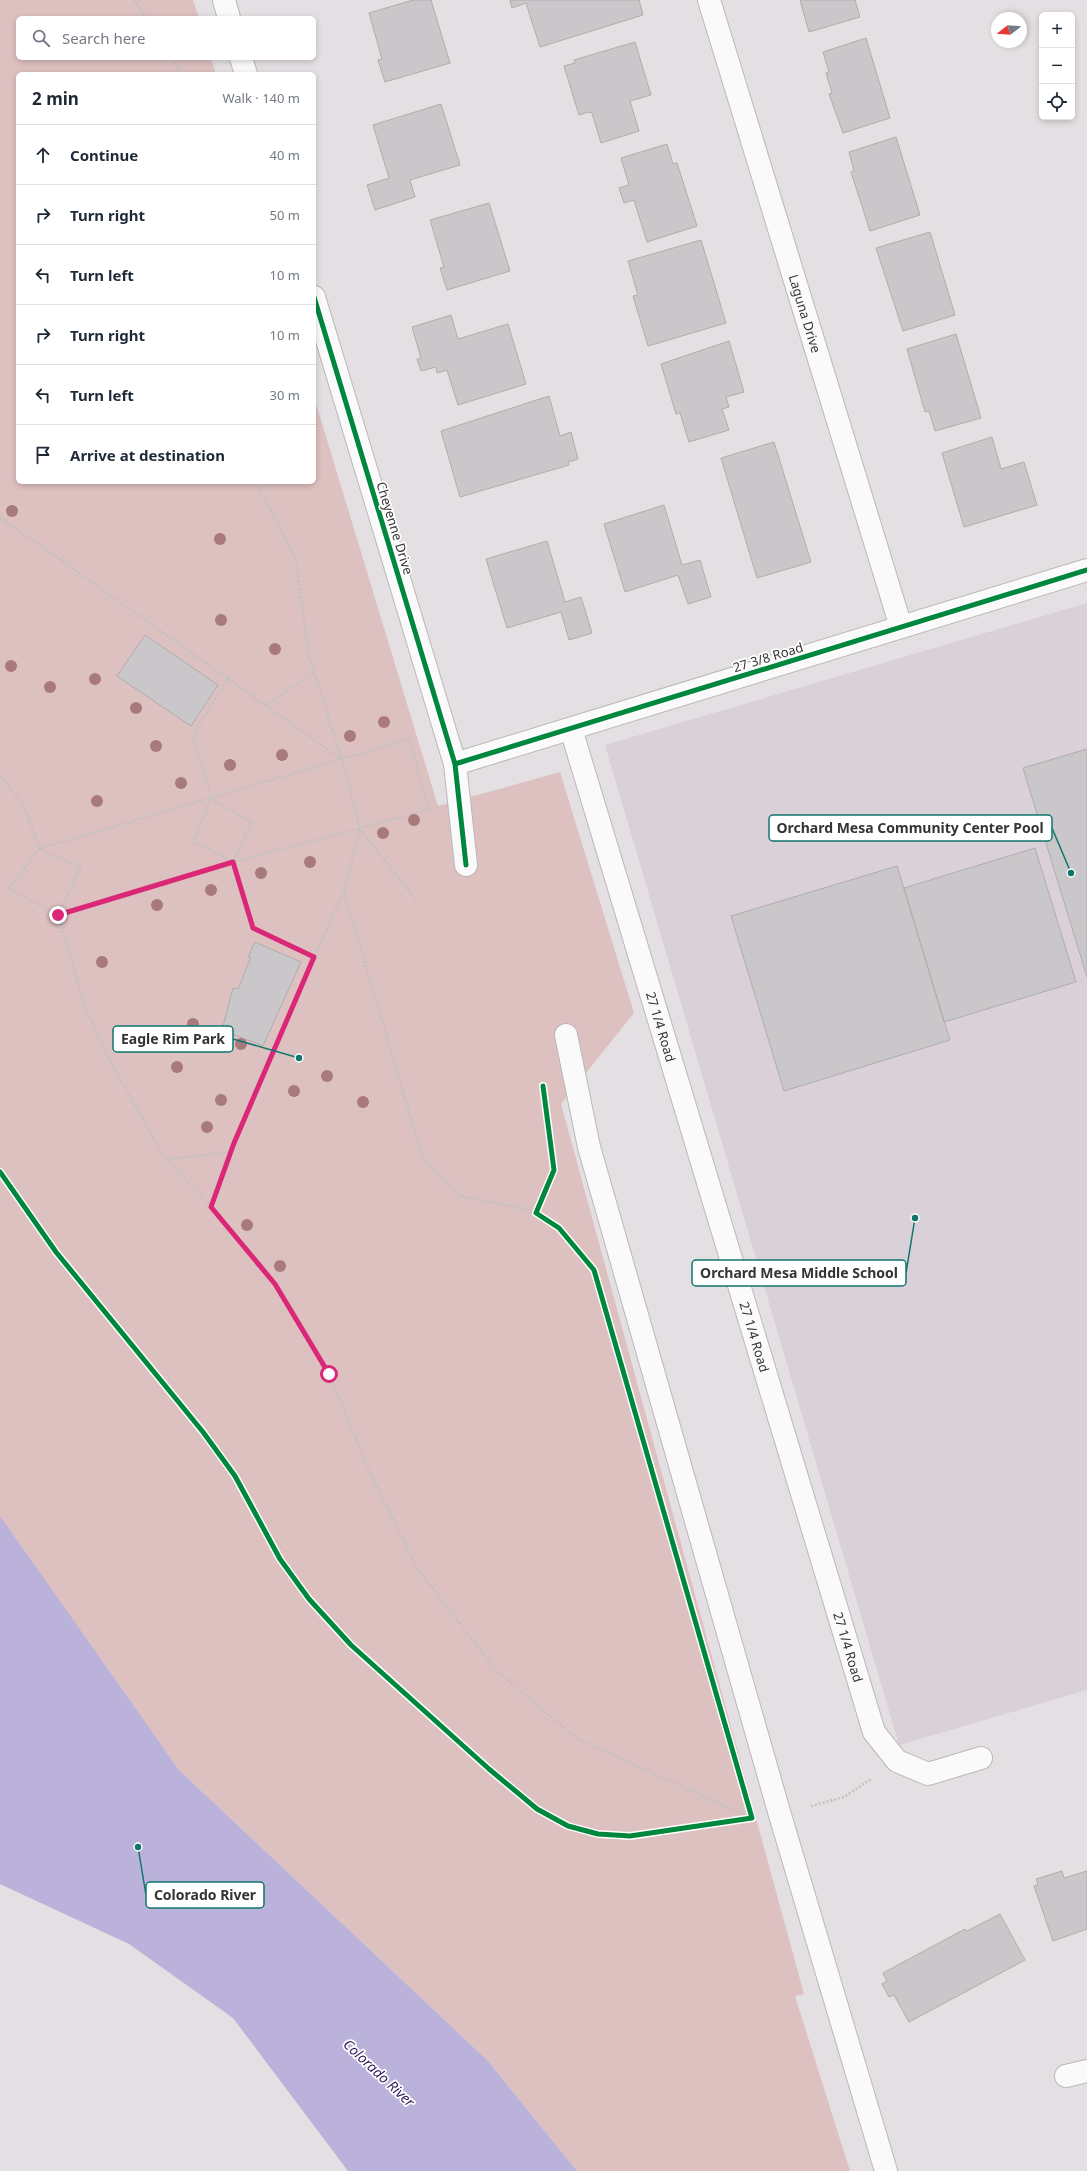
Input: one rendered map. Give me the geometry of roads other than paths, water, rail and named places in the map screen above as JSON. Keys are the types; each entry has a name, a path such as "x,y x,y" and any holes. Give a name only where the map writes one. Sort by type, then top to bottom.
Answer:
{"street":[{"path":"224,0 228,16"},
{"name":"Laguna Drive","path":"709,0 901,627"},
{"path":"242,60 245,72"},
{"name":"Cheyenne Drive","path":"316,304 456,764 466,865"},
{"name":"27 3/8 Road","path":"456,764 1087,570"},
{"name":"27 1/4 Road","path":"571,729 874,1732 897,1761 928,1774 981,1758"},
{"path":"566,1034 589,1147 780,1815 886,2171"},
{"path":"1066,2076 1087,2071"}],"water":[{"path":"0,1516 179,1770 487,2060 577,2171 348,2171 233,2018 129,1944 0,1884"}],"place":[{"name":"Orchard Mesa Community Center Pool","path":"1071,873"},
{"name":"Eagle Rim Park","path":"299,1058"},
{"name":"Orchard Mesa Middle School","path":"915,1218"},
{"name":"Colorado River","path":"138,1847"}]}
